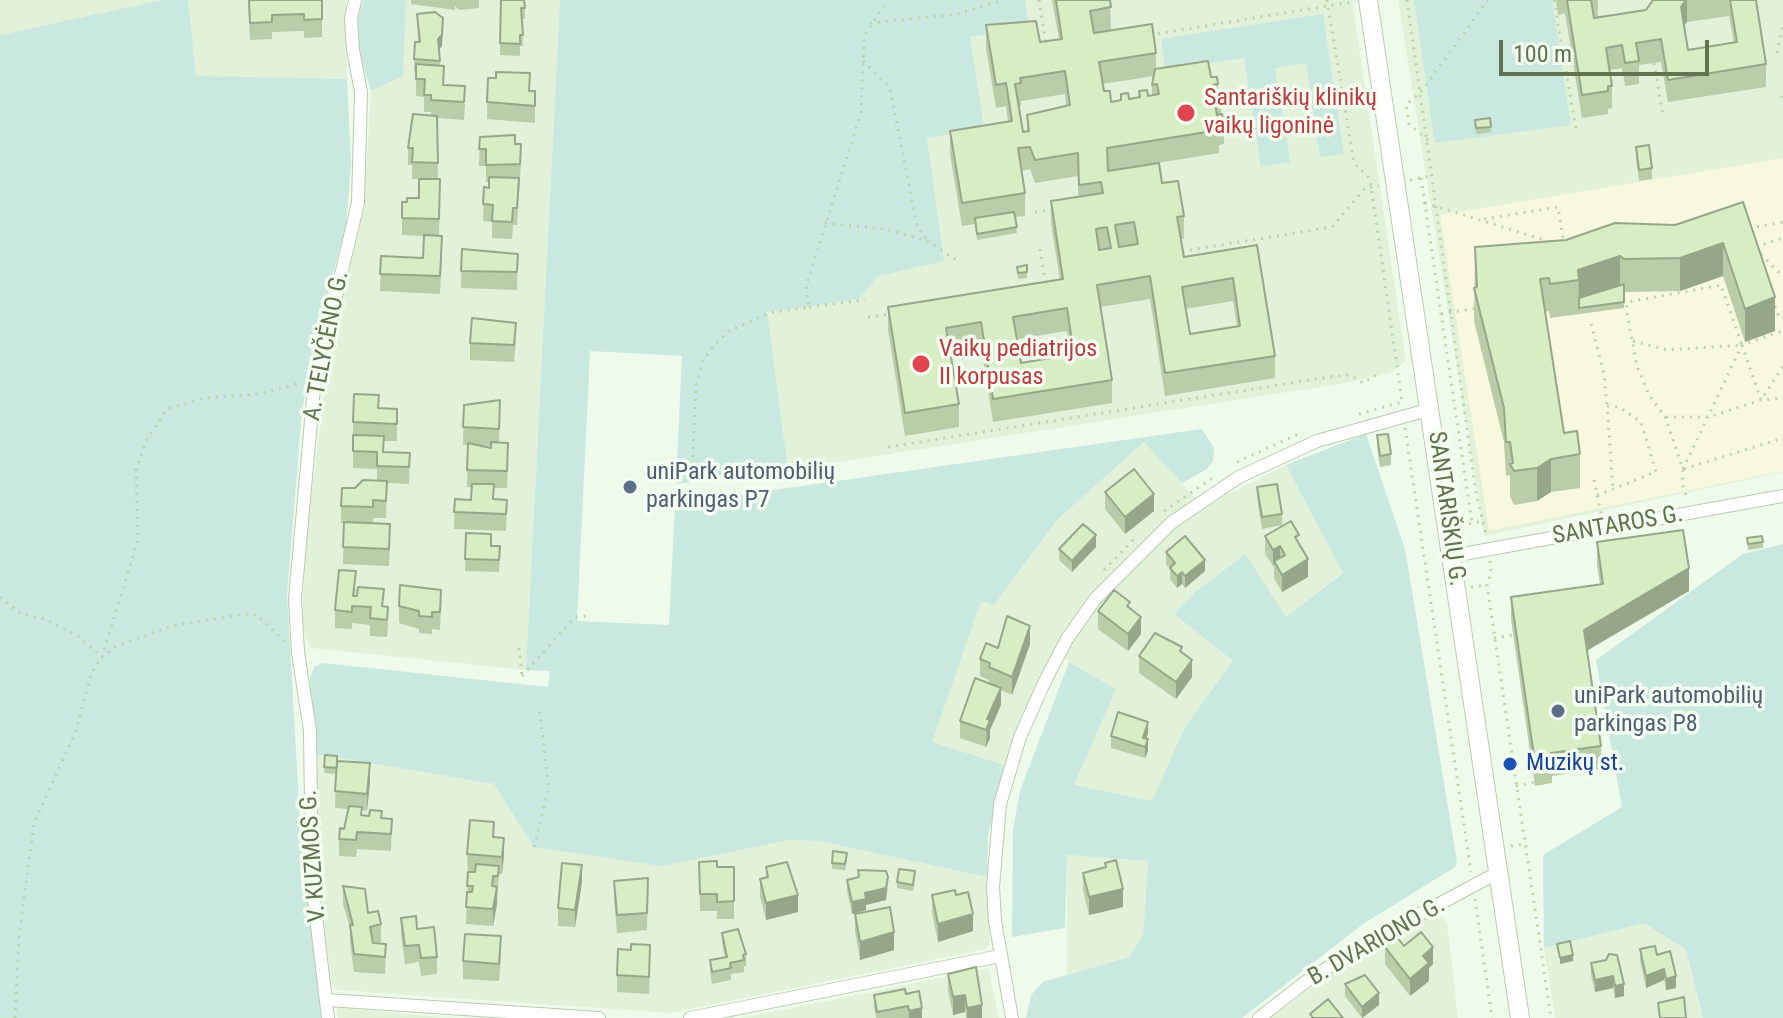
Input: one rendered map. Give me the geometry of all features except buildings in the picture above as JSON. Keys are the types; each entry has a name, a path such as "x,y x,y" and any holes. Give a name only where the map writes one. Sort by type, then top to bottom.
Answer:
{"main road":[{"name":"SANTARIŠKIŲ G.","path":"1360,1 1431,409 1520,1018"}],"street":[{"name":"A. TELYČĖNO G.","path":"304,693 298,652 297,566 315,379 358,203 361,92 353,50 351,19 355,0"},
{"path":"1012,1018 1000,956 994,873 1000,804 1008,771 1045,681 1067,639 1095,599 1171,523 1239,477 1317,441 1431,409"},
{"name":"SANTAROS G.","path":"1452,556 1783,496"},
{"name":"V. KUZMOS G.","path":"304,693 310,731 312,883 328,1018"},
{"name":"B. DVARIONO G.","path":"1259,1018 1308,980 1372,940 1499,872"},
{"path":"690,1018 1000,956"},
{"path":"328,1000 599,1018"}],"path":[{"path":"809,307 806,286 861,113 864,36 869,23 888,0"},
{"path":"869,23 912,22 957,14 1004,0"},
{"path":"1039,0 1048,52"},
{"path":"1327,0 1354,163 1370,179 1403,412"},
{"path":"1407,0 1476,494 1485,521"},
{"path":"1428,140 1409,124 1406,105 1421,92 1488,0"},
{"path":"1554,0 1576,130"},
{"path":"1142,37 1360,1"},
{"path":"1777,53 1783,25"},
{"path":"863,61 890,88 917,226 928,241"},
{"path":"1654,63 1663,116"},
{"path":"1781,96 1783,103"},
{"path":"1421,178 1472,523"},
{"path":"1190,250 1332,227 1365,188 1371,187"},
{"path":"1425,203 1480,220 1494,224 1565,246 1558,207 1480,220"},
{"path":"1035,212 1061,208"},
{"path":"1739,228 1783,222"},
{"path":"825,223 885,229 928,241 959,262"},
{"path":"1748,250 1783,238"},
{"path":"1755,248 1759,262"},
{"path":"1755,248 1783,277"},
{"path":"1040,249 1047,289"},
{"path":"1683,469 1665,417 1642,380 1628,302 1721,285 1761,400"},
{"path":"691,489 696,386 702,362 711,349 727,332 769,313 865,300"},
{"path":"1774,304 1779,317 1783,316"},
{"path":"1441,314 1476,308"},
{"path":"868,317 898,312"},
{"path":"1591,324 1607,406 1613,489"},
{"path":"1633,341 1667,350 1742,345 1783,331"},
{"path":"1692,512 1682,483 1683,469 1742,345"},
{"path":"1761,400 1783,366"},
{"path":"888,447 1335,376 1350,375 1363,383 1376,375"},
{"path":"15,1018 19,938 34,823 75,733 92,672 102,657 138,540 136,470 147,439 167,409 205,398 258,394 315,379"},
{"path":"1665,417 1709,417 1761,400 1783,398"},
{"path":"1352,416 1402,402"},
{"path":"1597,495 1656,472 1641,422 1619,407 1607,406"},
{"path":"1405,426 1471,876"},
{"path":"1157,518 1173,502 1239,461 1307,430"},
{"path":"1683,469 1783,438"},
{"path":"1594,480 1604,528"},
{"path":"1096,579 1146,528"},
{"path":"1489,550 1491,573 1487,585 1494,638 1551,1018"},
{"path":"0,597 20,613 45,619 78,636 102,657"},
{"path":"102,657 115,647 172,626 245,614 257,615 298,652"},
{"path":"519,648 522,676 575,617 586,616"},
{"path":"1494,638 1513,635"},
{"path":"534,847 549,787 539,708"},
{"path":"1516,786 1535,782"},
{"path":"1511,846 1524,844"},
{"path":"1468,853 1478,851"},
{"path":"1474,896 1492,1018"}],"shaded area":[{"path":"0,0 162,0 0,35"},
{"path":"162,0 188,0 196,76 347,79 351,165 346,225 317,334 302,411 287,594 301,839 321,1018 0,1018 0,35"},
{"path":"188,0 346,0 347,79 196,77"},
{"path":"363,0 406,0 403,76 371,91 357,45 357,25"},
{"path":"406,0 560,0 526,670 311,648 302,629 306,536 333,326 364,204 371,91 403,76"},
{"path":"560,0 1025,0 1029,28 970,37 984,128 927,138 944,261 878,276 859,299 767,312 788,470 676,484 682,356 590,351 577,621 669,625 675,504 1202,429 1214,448 1213,461 1207,469 1182,483 1144,442 1057,520 994,605 981,601 932,742 1004,765 988,836 987,877 819,841 789,840 662,866 534,847 494,784 316,754 310,677 315,666 323,663 548,687 550,671 526,670"},
{"path":"1025,0 1352,0 1406,361 1390,373 1345,383 788,470 766,311 859,299 878,276 943,261 927,138 970,37 1029,28"},
{"path":"1398,0 1783,0 1783,472 1484,536"},
{"path":"1414,0 1552,0 1571,125 1435,143"},
{"path":"1323,14 1344,154 1320,157 1306,63 1275,68 1290,162 1261,167 1244,58 1165,70 1161,39"},
{"path":"1783,158 1783,471 1489,531 1440,215"},
{"path":"1366,434 1405,549 1457,862 1455,867 1363,924 1242,1018 1026,1018 1031,995 1043,982 1129,957 1143,936 1148,861 1067,855 1065,928 1012,937 1013,830 1020,791 1069,662 1116,689 1074,785 1152,801 1185,727 1233,661 1174,614 1195,592 1245,554 1286,617 1343,573 1286,465"},
{"path":"1145,441 1203,507 1286,465 1343,572 1286,617 1244,554 1195,592 1174,614 1233,661 1185,727 1152,801 1074,785 1116,689 1054,653 1026,709 1004,765 931,742 981,600 994,605 1057,520"},
{"path":"1783,544 1783,1018 1703,1018 1686,950 1644,923 1544,948 1543,855 1622,807 1596,660 1743,554"},
{"path":"316,754 494,784 662,866 789,840 819,841 987,877 990,942 986,949 671,1013 336,990 332,983 320,896"},
{"path":"1067,855 1148,861 1143,936 1129,957 1067,975"},
{"path":"1435,915 1447,923 1458,1018 1271,1018 1352,957"},
{"path":"1644,923 1686,950 1703,1018 1555,1018 1544,948"},
{"path":"988,968 999,1018 741,1018 793,1008"},
{"path":"337,1008 453,1018 338,1018"}],"place":[{"name":"Santariškių klinikų vaikų ligoninė","path":"1186,113"},
{"name":"Vaikų pediatrijos II korpusas","path":"921,364"},
{"name":"uniPark automobilių parkingas P7","path":"630,487"},
{"name":"uniPark automobilių parkingas P8","path":"1558,711"},
{"name":"Muzikų st.","path":"1510,764"}]}
